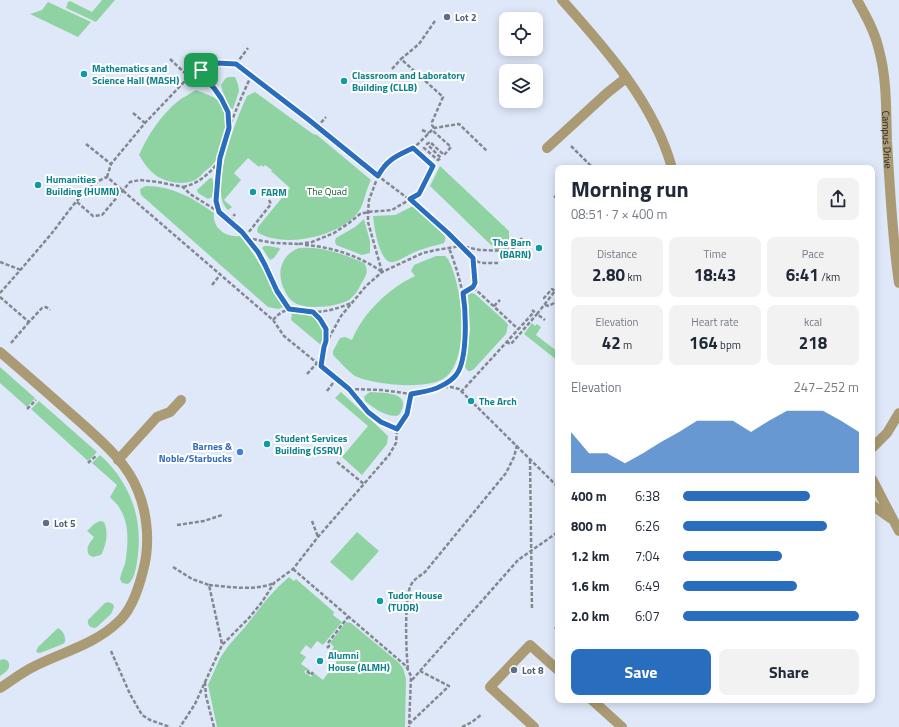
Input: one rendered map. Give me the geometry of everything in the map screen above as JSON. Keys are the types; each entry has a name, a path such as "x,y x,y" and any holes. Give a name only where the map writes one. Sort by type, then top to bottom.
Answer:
{"street":[{"path":"562,0 597,39 626,78 644,106 656,129 671,165"},
{"name":"Campus Drive","path":"857,0 870,23 879,49 884,82 890,203 894,252 899,283"},
{"path":"547,148 607,93 626,78"},
{"path":"0,352 45,390 102,443 125,468 138,491 146,526 147,549 146,560 138,590 120,621 106,633 86,644 34,667 0,688"},
{"path":"118,460 157,418 170,412 181,400"},
{"path":"875,445 887,433 899,413"},
{"path":"875,484 896,519 899,531"},
{"path":"875,507 896,519"},
{"path":"534,727 490,686 530,645 555,667"},
{"path":"595,703 622,727"}],"path":[{"path":"392,69 401,59 419,44 434,21"},
{"path":"236,64 248,48"},
{"path":"170,59 190,78"},
{"path":"401,59 443,97 432,125 433,129 451,147 444,155 430,142 427,144 441,158 438,160 424,148 419,153"},
{"path":"107,177 111,164 145,123 185,81 217,63 236,64 378,176 410,199 478,262 484,264 498,264"},
{"path":"197,73 214,88 221,98 228,112 229,128"},
{"path":"219,212 216,201 216,193 220,158 229,128 251,76"},
{"path":"133,113 145,123"},
{"path":"317,127 326,116"},
{"path":"382,272 368,222 368,212 369,200 384,165 413,148 433,129 459,124 488,151"},
{"path":"422,130 429,133"},
{"path":"561,135 590,165"},
{"path":"86,144 111,164"},
{"path":"299,244 312,242 334,233 360,214 392,210 419,194 433,166 413,148"},
{"path":"77,202 93,216 102,215 130,182 140,180 183,187 191,185 211,171 220,158"},
{"path":"107,177 124,190 149,214 273,320 284,336 349,389 368,412 381,422 397,429"},
{"path":"0,293 77,202 97,181 107,177"},
{"path":"183,187 190,194 219,212 247,238 261,259 277,291 289,309"},
{"path":"244,235 248,233 271,204 269,200"},
{"path":"230,221 235,214"},
{"path":"247,238 274,243 312,245 339,251 364,261 382,272"},
{"path":"321,366 326,341 341,316 366,286 382,272 423,253 461,246 480,250 511,252 522,238"},
{"path":"440,387 456,374 462,359 465,344 466,322 463,293 449,248"},
{"path":"463,293 473,287 475,283 473,258"},
{"path":"0,262 21,270"},
{"path":"212,285 220,275"},
{"path":"473,287 518,328"},
{"path":"543,298 552,289 555,290"},
{"path":"506,342 511,344 555,292"},
{"path":"0,297 29,322"},
{"path":"494,306 500,300"},
{"path":"544,305 549,306 555,302"},
{"path":"273,320 279,312 289,309 313,312 339,308 351,303"},
{"path":"11,343 42,308 46,307 50,310"},
{"path":"461,392 533,311 545,320"},
{"path":"313,312 320,319 326,329 326,341"},
{"path":"307,374 317,363"},
{"path":"327,391 336,379"},
{"path":"349,389 366,389 411,394 440,387 459,389 555,484"},
{"path":"173,567 192,580 209,585 258,587 274,583 283,577 293,569 318,537 390,455 396,443 397,429 407,414 411,394"},
{"path":"27,410 36,400"},
{"path":"409,726 411,676 408,669 406,642 408,599 411,585 425,572 506,473 514,457 517,445"},
{"path":"88,463 99,453"},
{"path":"530,460 532,610"},
{"path":"337,462 364,484"},
{"path":"177,524 204,521 222,515"},
{"path":"312,522 318,537"},
{"path":"411,681 518,560 555,534"},
{"path":"293,569 408,669"},
{"path":"180,727 188,716 222,644 262,602 274,583"},
{"path":"209,585 222,644"},
{"path":"327,648 329,646 328,643 348,617"},
{"path":"111,651 130,694 142,715 150,720 170,727"},
{"path":"307,671 312,675 313,672"},
{"path":"409,726 449,686 420,671"},
{"path":"205,681 206,696 214,727"},
{"path":"462,727 481,715"}],"shaded area":[{"path":"0,0 899,0 899,727 0,727"}],"green space":[{"path":"102,0 115,0 96,22 66,8 68,2 70,1 92,12"},
{"path":"48,2 91,22 78,37 30,14 42,10"},
{"path":"228,77 235,77 238,84 239,91 233,109 230,108 221,85"},
{"path":"196,90 209,95 221,104 226,120 223,145 214,163 195,180 185,183 168,181 154,174 139,155 146,140 160,119 179,100"},
{"name":"The Quad","path":"255,92 313,134 317,135 371,180 361,208 351,220 326,234 296,240 281,240 268,237 257,232 258,227 290,188 265,165 263,167 261,165 259,167 248,158 234,173 241,180 224,200 232,207 228,210 222,201 221,188 222,172 226,154 237,120 247,96"},
{"path":"440,166 509,231 509,249 495,249 430,186"},
{"path":"210,178 213,180 214,188 212,197 208,199 198,193 197,190"},
{"path":"146,186 165,188 182,194 198,202 214,213 215,223 221,231 225,234 240,236 246,244 264,270 284,307 278,309 268,307 141,195 140,189"},
{"path":"413,206 444,235 445,242 390,262 386,260 380,249 373,216 395,215"},
{"name":"The Quad","path":"364,219 370,241 370,253 362,255 336,245 336,238 355,227"},
{"path":"264,246 280,249 274,258 270,260 262,248"},
{"path":"299,248 324,249 364,263 367,272 356,293 349,300 322,307 300,305 292,301 282,285 280,272 284,260 293,251"},
{"path":"436,256 445,256 453,270 457,284 462,317 460,349 456,363 449,374 442,380 418,385 389,384 355,376 333,355 333,351 340,338 345,337 352,340 363,320 378,302 396,287 415,276 411,271 414,265"},
{"path":"471,293 475,294 508,325 506,334 474,369 468,371 465,367 470,330 468,295"},
{"path":"292,313 305,313 310,315 318,322 324,336 322,346 291,320"},
{"path":"532,323 535,326 537,324 541,327 536,335 555,350 555,359 524,334"},
{"path":"0,367 35,398 27,407 0,383"},
{"path":"341,392 388,436 387,444 362,475 342,457 368,426 335,398"},
{"path":"371,392 396,395 400,398 403,402 403,407 399,415 395,416 386,414 368,404 364,397"},
{"path":"39,401 97,452 88,461 31,409"},
{"path":"100,455 120,478 133,503 137,517 139,546 137,562 133,577 128,584 122,583 120,579 125,564 127,550 127,529 119,507 110,497 117,485 92,463"},
{"path":"100,521 104,522 106,526 107,535 101,555 93,557 89,555 88,545 94,537 87,531 94,524"},
{"path":"357,532 379,551 352,581 330,562"},
{"path":"289,577 294,581 296,579 334,612 333,615 342,622 323,645 317,641 311,649 306,645 300,653 306,657 301,664 310,670 309,672 306,670 304,672 311,677 314,673 323,680 339,658 331,651 334,647 330,643 346,622 351,623 398,662 403,668 406,679 405,727 217,727 208,685 220,658 267,599"},
{"path":"108,602 113,604 114,607 111,614 97,627 90,627 88,625 88,620 105,603"},
{"path":"58,628 64,634 65,642 40,653 36,652 38,647"},
{"path":"4,659 8,661 9,668 0,676 0,660"}],"place":[{"name":"Lot 2","path":"447,17"},
{"name":"Mathematics and Science Hall (MASH)","path":"84,74"},
{"name":"Classroom and Laboratory Building (CLLB)","path":"344,81"},
{"name":"Humanities Building (HUMN)","path":"38,185"},
{"name":"FARM","path":"253,192"},
{"name":"The Barn (BARN)","path":"539,248"},
{"name":"The Arch","path":"471,401"},
{"name":"Student Services Building (SSRV)","path":"267,444"},
{"name":"Barnes & Noble/Starbucks","path":"240,452"},
{"name":"Lot 5","path":"46,523"},
{"name":"Tudor House (TUDR)","path":"380,601"},
{"name":"Alumni House (ALMH)","path":"320,661"},
{"name":"Lot 8","path":"514,670"}],"route":[{"path":"217,63 236,64 309,120 378,176 384,165 413,148 433,166 419,194 410,199 473,258 475,283 473,287 463,293 466,322 465,344 462,359 456,374 440,387 411,394 407,414 397,429 381,422 368,412 349,389 321,366 326,341 326,329 320,319 313,312 289,309 277,291 258,252 242,232 219,212 216,201 218,176 220,158 229,128 228,112 214,88 197,73 201,70 217,63"}]}
